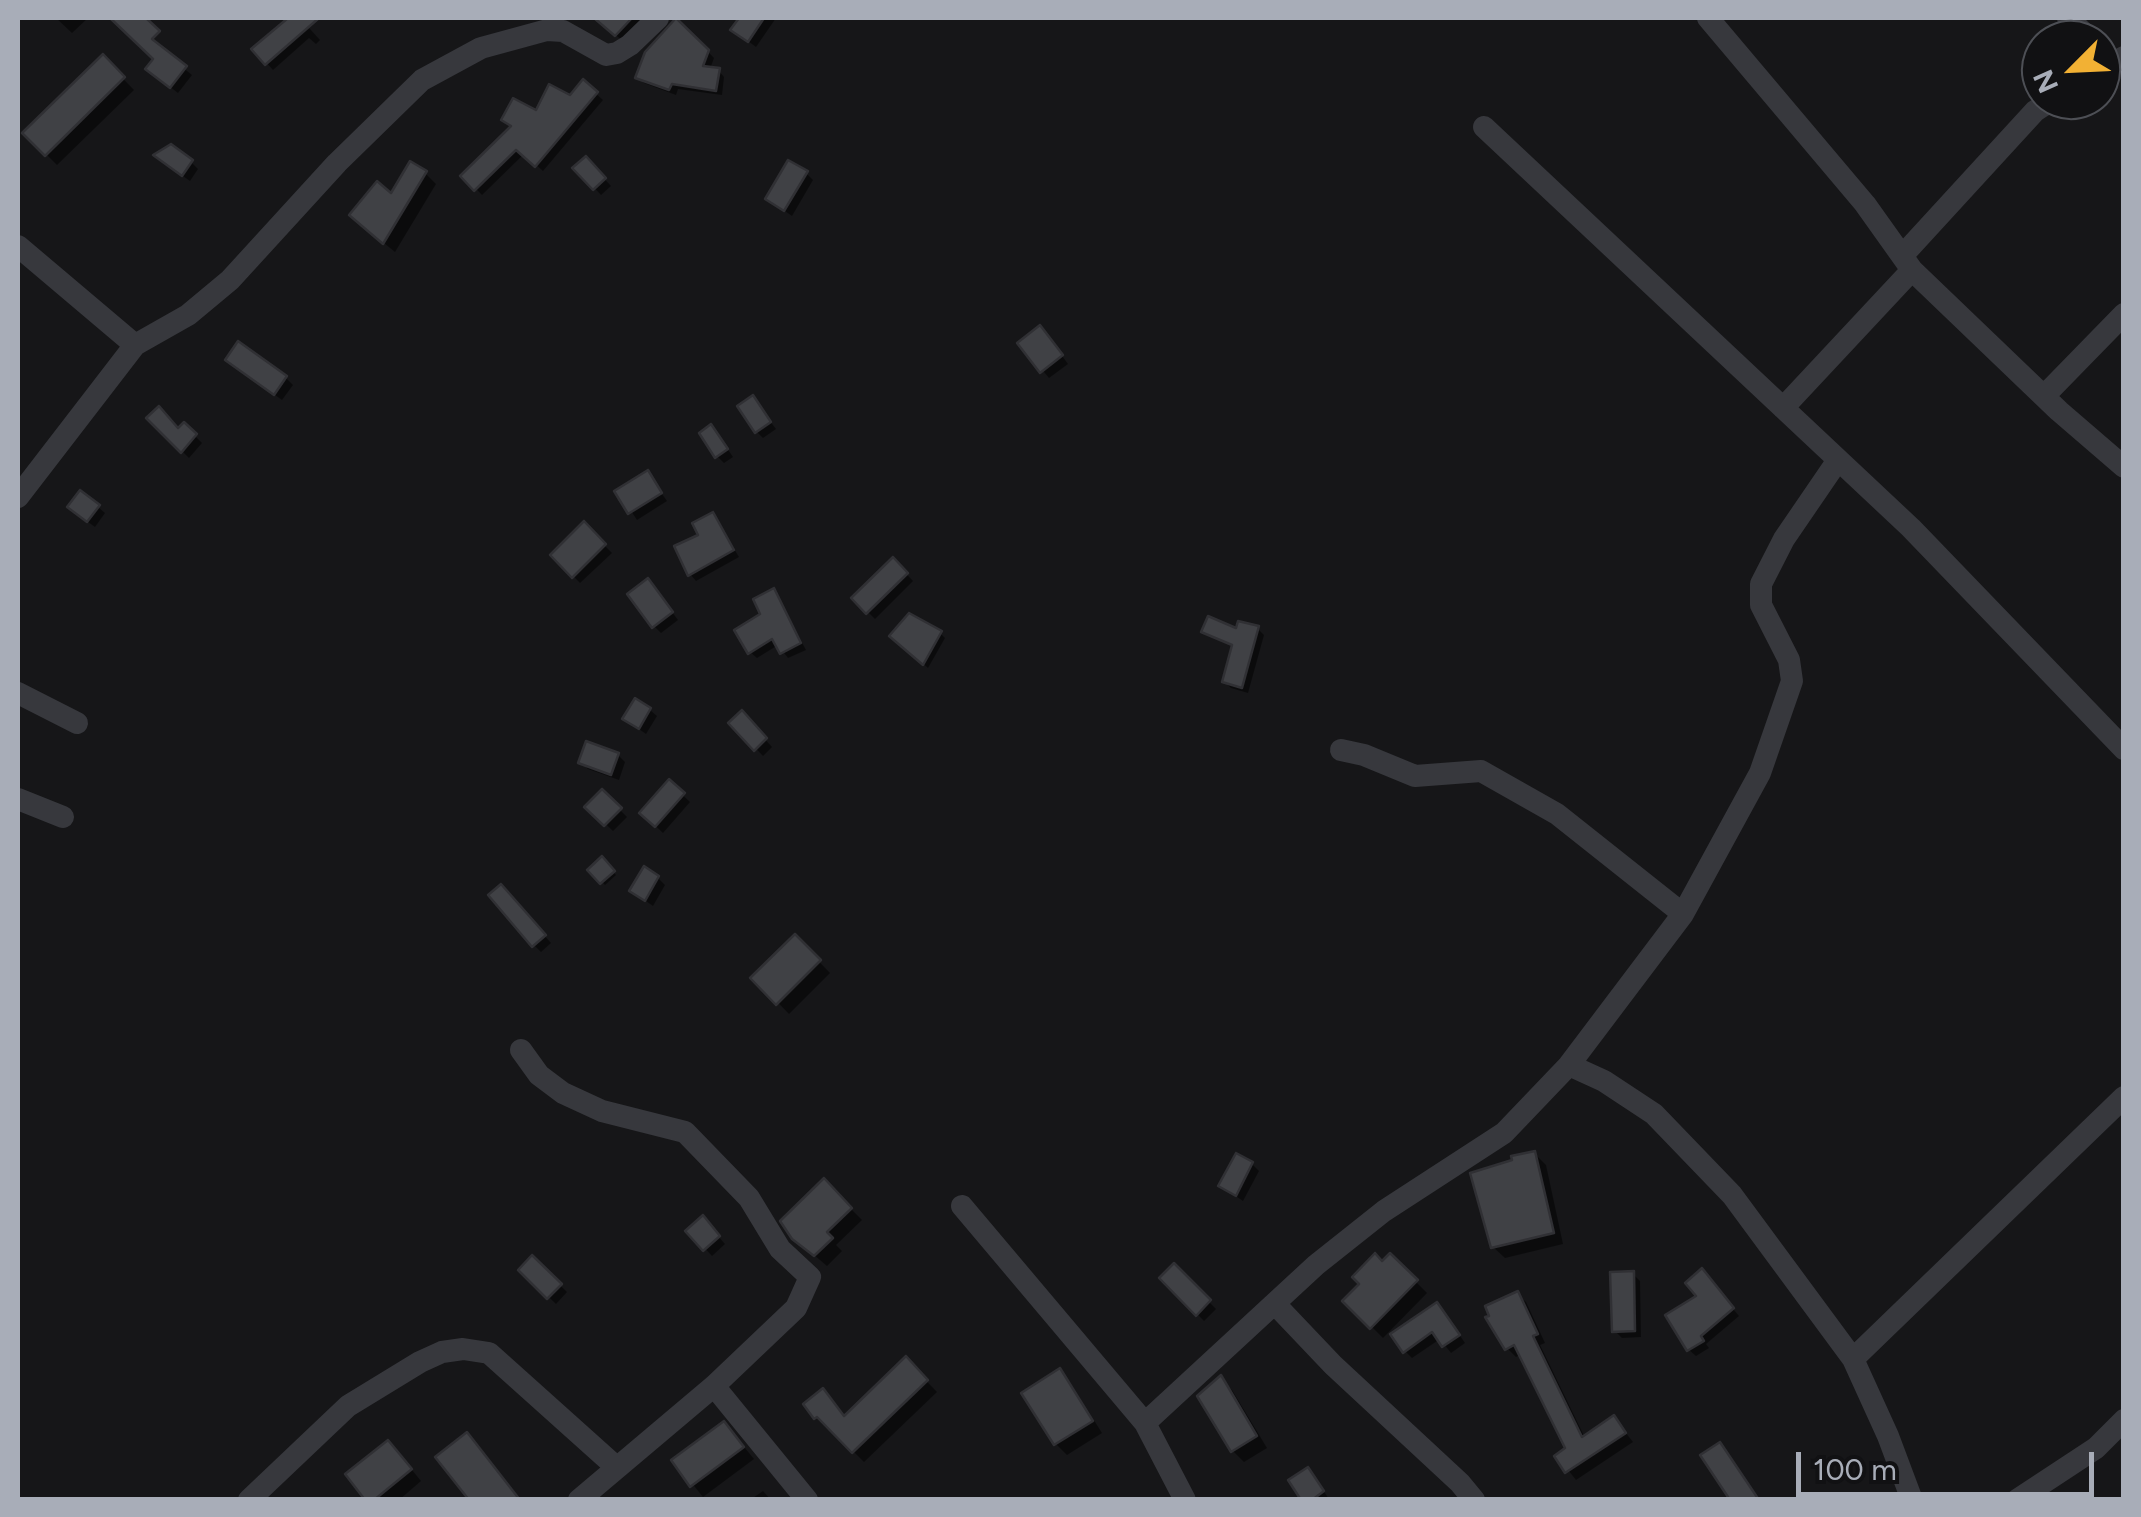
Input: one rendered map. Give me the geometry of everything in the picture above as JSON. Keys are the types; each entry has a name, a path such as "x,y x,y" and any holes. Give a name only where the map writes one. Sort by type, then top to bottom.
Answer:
{"street":[{"path":"18,496 135,345 188,316 230,280 337,163 422,80 481,48 547,30 562,31 606,55 617,53 658,18"},
{"path":"1708,18 1866,204 1907,263 2044,396 2124,467"},
{"path":"1782,408 2028,120"},
{"path":"1484,126 1911,528 2124,749"},
{"path":"18,246 135,345"},
{"path":"2044,396 2124,314"},
{"path":"1145,1423 1316,1265 1371,1221 1504,1133 1569,1065 1683,914 1760,773 1792,681 1789,660 1761,604 1761,584 1784,539 1838,460"},
{"path":"18,693 77,723"},
{"path":"1341,750 1415,776 1481,772 1556,814 1683,914"},
{"path":"18,800 63,817"},
{"path":"521,1050 540,1075 563,1093 602,1111 685,1132 749,1198 780,1249 810,1277 796,1308 714,1386 578,1500"},
{"path":"1569,1065 1604,1080 1654,1114 1732,1195 1853,1359 1912,1500"},
{"path":"1853,1359 2124,1097"},
{"path":"962,1206 1145,1423 1180,1498"},
{"path":"1275,1304 1332,1365 1474,1500"},
{"path":"249,1500 348,1406 420,1362 442,1352 463,1349 488,1353 614,1466"},
{"path":"714,1386 807,1500"},
{"path":"2018,1500 2096,1448 2124,1420"}],"building":[{"path":"110,18 146,18 160,31 152,39 187,66 170,88 145,69 153,59"},
{"path":"288,18 319,18 265,65 251,49"},
{"path":"594,18 632,18 615,36"},
{"path":"676,18 709,50 703,66 720,68 716,91 672,84 669,90 635,78 645,52"},
{"path":"739,18 764,18 748,42 730,30"},
{"path":"103,54 125,77 45,156 22,133"},
{"path":"583,79 598,92 535,167 516,150 474,191 460,176 511,126 501,120 513,98 536,110 549,84 570,95"},
{"path":"171,144 193,160 182,176 153,155"},
{"path":"586,156 606,178 593,190 572,168"},
{"path":"788,160 808,171 784,211 765,199"},
{"path":"410,161 427,171 383,244 349,215 377,181 391,193"},
{"path":"1040,325 1063,355 1040,373 1017,343"},
{"path":"238,341 287,376 274,395 225,360"},
{"path":"753,395 771,422 755,433 737,406"},
{"path":"159,406 178,428 184,422 197,434 181,453 146,418"},
{"path":"711,424 728,449 715,458 699,433"},
{"path":"648,470 662,493 628,514 614,491"},
{"path":"80,490 100,505 87,522 67,507"},
{"path":"713,512 734,550 688,576 674,546 698,535 692,523"},
{"path":"584,521 606,544 572,578 550,555"},
{"path":"893,557 908,573 866,614 851,598"},
{"path":"648,578 673,612 652,628 627,594"},
{"path":"774,588 801,643 780,654 772,639 748,654 734,630 760,614 753,599"},
{"path":"909,613 942,631 923,665 889,636"},
{"path":"1208,616 1236,628 1238,621 1259,626 1242,688 1222,682 1232,645 1201,632"},
{"path":"635,698 651,708 639,729 622,719"},
{"path":"742,710 767,738 754,751 728,723"},
{"path":"586,741 619,753 611,775 578,763"},
{"path":"669,779 685,793 655,827 639,813"},
{"path":"602,789 622,808 604,826 584,807"},
{"path":"602,856 615,871 600,884 587,870"},
{"path":"644,866 659,876 645,901 629,891"},
{"path":"501,884 546,935 532,947 488,895"},
{"path":"795,934 821,960 776,1005 750,978"},
{"path":"1535,1151 1554,1233 1491,1248 1470,1173"},
{"path":"1236,1153 1253,1162 1236,1196 1218,1186"},
{"path":"824,1178 852,1208 827,1232 833,1238 814,1256 792,1239 780,1221"},
{"path":"703,1215 720,1236 703,1251 685,1231"},
{"path":"1375,1253 1382,1261 1390,1253 1418,1280 1370,1329 1342,1301 1359,1284 1352,1277"},
{"path":"532,1255 562,1284 547,1299 518,1270"},
{"path":"1174,1263 1211,1300 1196,1316 1159,1278"},
{"path":"1702,1268 1734,1308 1701,1336 1704,1341 1687,1351 1665,1315 1696,1296 1685,1283"},
{"path":"1634,1271 1635,1331 1612,1332 1610,1272"},
{"path":"1518,1291 1538,1334 1533,1336 1582,1437 1614,1415 1626,1433 1565,1473 1554,1456 1565,1448 1514,1345 1505,1350 1485,1317 1489,1316 1485,1306"},
{"path":"1437,1302 1460,1335 1442,1347 1432,1332 1403,1353 1390,1334"},
{"path":"906,1356 928,1380 852,1453 803,1404 823,1388 844,1416"},
{"path":"1060,1368 1093,1421 1054,1445 1021,1393"},
{"path":"1221,1375 1257,1436 1231,1452 1197,1396"},
{"path":"724,1421 744,1447 690,1487 671,1460"},
{"path":"467,1432 520,1500 469,1500 435,1457"},
{"path":"388,1440 412,1469 374,1500 365,1500 345,1474"},
{"path":"1720,1442 1759,1500 1730,1500 1700,1455"},
{"path":"1308,1467 1324,1491 1312,1500 1301,1500 1288,1480"}]}
